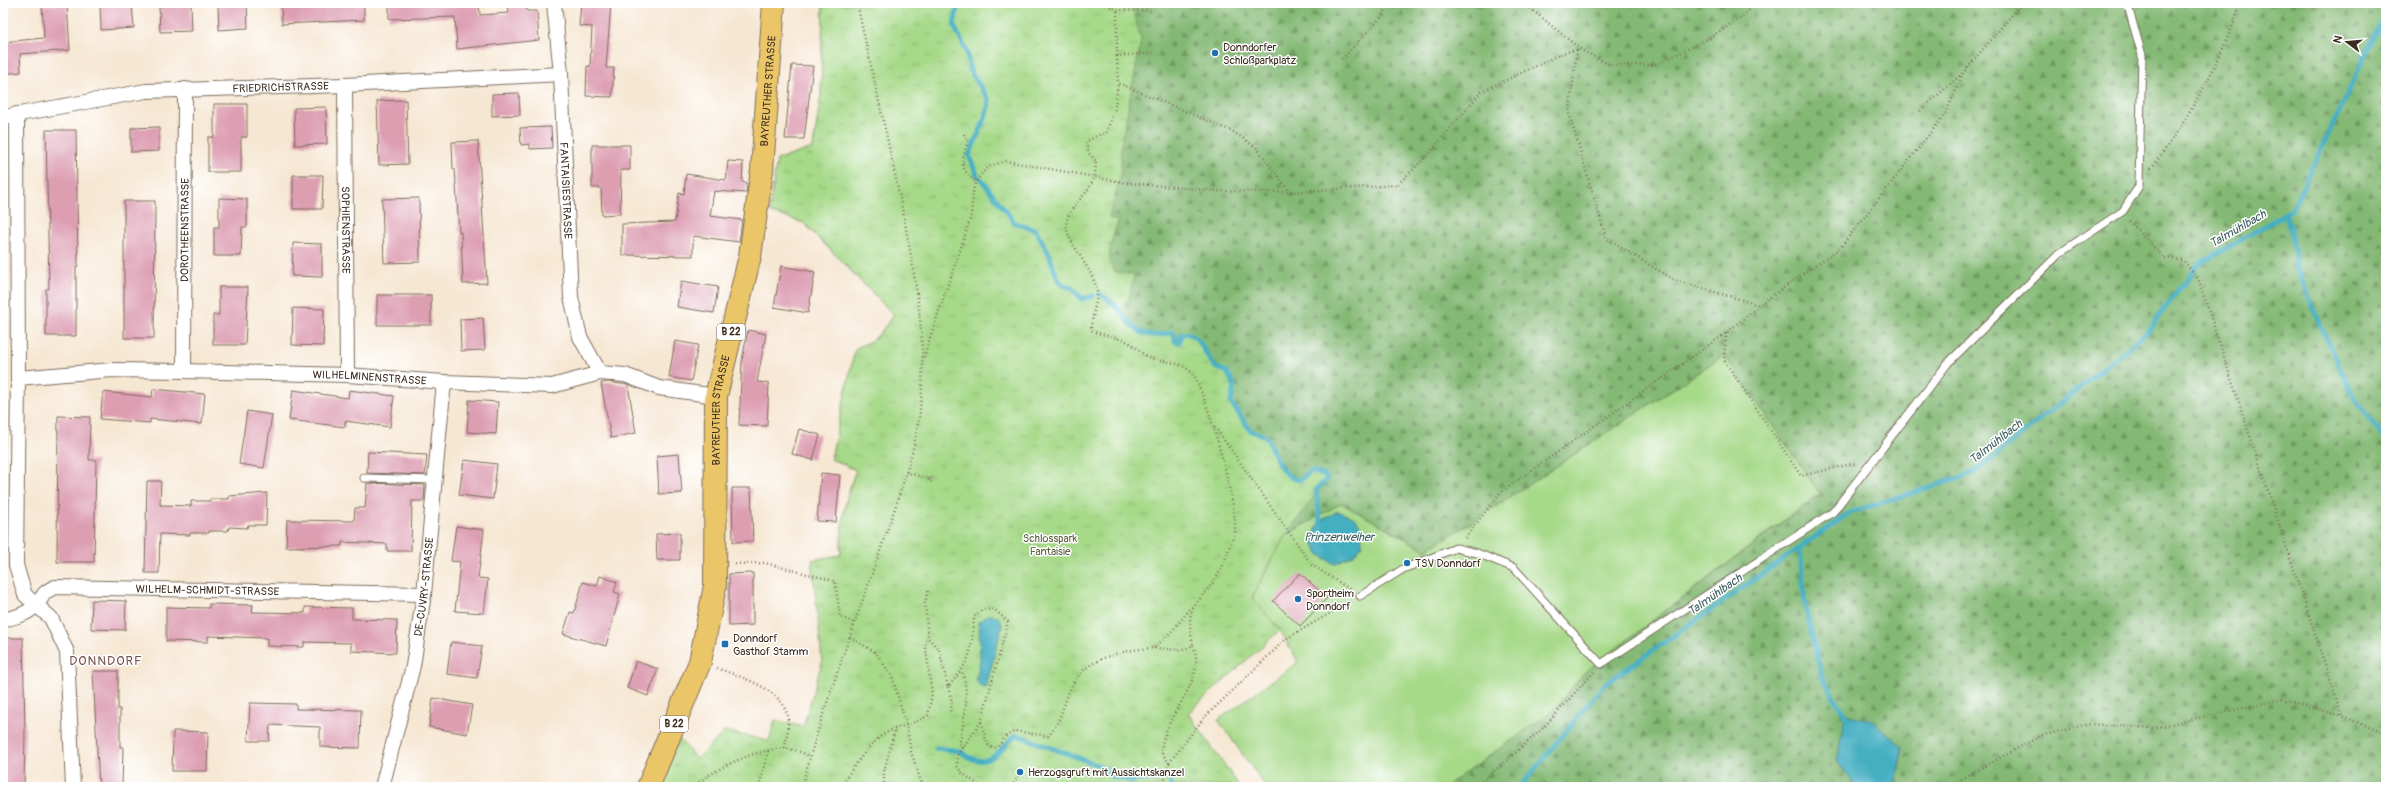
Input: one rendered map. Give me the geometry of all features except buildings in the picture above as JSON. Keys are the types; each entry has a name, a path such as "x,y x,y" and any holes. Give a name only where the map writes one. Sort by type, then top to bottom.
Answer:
{"main road":[{"name":"BAYREUTHER STRASSE","path":"648,787 700,662 715,586 716,396 750,256 762,170 774,3"}],"street":[{"name":"FANTAISIESTRASSE","path":"554,3 560,74 571,297 580,337 600,373"},
{"name":"FRIEDRICHSTRASSE","path":"10,116 146,91 345,85 560,74"},
{"name":"SOPHIENSTRASSE","path":"345,85 347,374"},
{"name":"DOROTHEENSTRASSE","path":"184,371 185,89"},
{"path":"10,116 18,378 16,565 25,595 51,618 67,652 73,787"},
{"name":"WILHELMINENSTRASSE","path":"18,378 112,370 184,371 347,374 444,382 552,386 600,373 625,375 659,388 716,396"},
{"name":"DE-CUVRY-STRASSE","path":"382,787 413,666 424,594 444,382"},
{"name":"WILHELM-SCHMIDT-STRASSE","path":"3,620 27,613 37,605 43,593 55,588 424,594"}],"lane":[{"path":"1360,596 1403,569 1456,548 1477,553 1514,568 1601,664 1833,512 1948,363 2060,253 2123,210 2139,186 2142,56 2127,3"},
{"path":"364,478 434,480"}],"path":[{"path":"856,3 894,170 914,268 924,357"},
{"path":"1103,3 1117,10 1153,11"},
{"path":"1342,59 1384,14 1388,3"},
{"path":"1524,3 1579,50 1610,65 1655,64 1704,41 1741,18 1756,3"},
{"path":"1920,111 1963,72 2022,3"},
{"path":"2139,186 2183,125 2203,91 2231,31 2241,3"},
{"path":"1117,10 1118,83 1114,108 1106,133 1096,136 1086,142 1088,153 1096,162 1094,176 1088,188 1071,208 1067,230 1094,279 1097,293 1092,315 1091,330 1103,336 1128,342 1141,354 1158,360 1176,362 1192,373 1214,426 1233,503 1235,534 1215,580 1174,629 1154,648"},
{"path":"802,787 833,681 855,623 906,472 916,434 924,357 939,306 960,253 971,214 976,182 988,166 1006,161 1128,183 1219,191 1290,192 1397,185 1425,158 1481,92 1563,53 1579,50"},
{"path":"1579,50 1569,113 1606,238 1674,280 1759,305"},
{"path":"1117,56 1153,53"},
{"path":"1456,548 1501,492 1726,333 1759,305 1840,248 1946,113 1963,72"},
{"path":"1118,83 1232,131 1257,148 1290,192"},
{"path":"964,134 968,141 962,156 962,166 966,174 976,182"},
{"path":"2123,210 2129,220 2164,258 2183,260 2198,278 2342,716"},
{"path":"1726,333 1724,360 1801,476 1874,459"},
{"path":"1163,787 1169,762 1204,718 1286,639 1360,596 1312,565 1214,426"},
{"path":"906,472 928,479"},
{"path":"716,564 765,563 835,581 840,617 855,623"},
{"path":"841,787 852,768 885,733 906,724 920,721 928,715 932,694 925,642 928,638 925,603 928,591"},
{"path":"1169,762 1161,752 1162,739 1168,724 1193,680 1197,667 1197,655 1189,627 1193,606"},
{"path":"948,687 962,670 972,652 974,617 983,610 995,610 1008,622 981,722 958,754 957,766 965,777 981,787"},
{"path":"850,637 876,653 892,676 906,724 911,752 923,787"},
{"path":"928,638 940,649 952,702 950,714"},
{"path":"981,722 987,744 992,748 998,747 1006,736 1015,731 1048,736 1056,728 1069,688 1082,672 1095,661 1109,655 1154,648 1186,649 1193,645"},
{"path":"700,662 762,686 783,705 788,718 785,748"},
{"path":"1476,787 1541,730 1601,664"},
{"path":"962,670 966,684 964,698 966,712 959,744 962,748"},
{"path":"1947,787 2040,736 2090,724 2154,728 2282,699 2342,716 2386,734"},
{"path":"884,787 884,771 895,730"},
{"path":"693,787 723,766 768,751 785,748 810,756"},
{"path":"759,787 768,751"},
{"path":"1012,787 1020,772"}],"green space":[{"name":"Schlosspark Fantaisie","path":"1132,3 1141,41 1121,144 1121,173 1109,218 1118,221 1110,247 1110,260 1112,266 1115,272 1134,275 1129,299 1118,310 1135,328 1141,332 1154,335 1171,332 1174,334 1176,341 1179,342 1182,334 1193,336 1201,345 1211,363 1215,367 1227,372 1234,385 1231,403 1251,431 1266,436 1278,464 1287,475 1300,480 1312,471 1325,476 1327,479 1285,536 1252,597 1280,630 1188,713 1240,787 659,787 679,739 697,759 725,731 769,741 775,720 803,727 822,662 812,560 841,555 844,512 856,470 831,459 855,349 876,338 894,315 804,223 769,212 777,160 813,148 821,96 823,4"},
{"path":"2386,3 2386,787 1895,787 1903,747 1837,761 1856,787 1445,787 1553,711 1585,672 1820,494 1724,355 1466,526 1426,550 1341,503 1285,536 917,578 812,560 841,555 844,512 856,470 831,459 855,349 876,338 894,315 804,223 769,212 777,160 813,148 821,96 823,4"},
{"path":"1724,355 1820,493 1585,672 1553,711 1445,787 1266,787 1218,720 1298,662 1280,630 1252,598 1285,536 1341,503 1426,550 1466,526"}],"water":[{"name":"Prinzenweiher","path":"1338,511 1356,519 1361,527 1362,544 1355,554 1334,564 1318,554 1312,538 1320,521"},
{"path":"988,615 995,615 1001,620 1002,626 986,688 981,687 976,680 980,660 979,622"},
{"path":"1845,714 1871,720 1903,747 1895,787 1856,787 1837,761"}],"waterway":[{"path":"958,3 954,26 967,52 970,71 989,100 984,122 969,156 977,175"},
{"name":"Talmühlbach","path":"1520,787 1605,684 1849,513 1974,473 2144,335 2199,264 2292,210 2386,12"},
{"path":"981,179 1015,223 1036,230 1048,252 1058,279 1063,285 1072,288 1082,299 1093,296"},
{"path":"2285,214 2292,235 2297,269 2318,320 2354,398 2386,440"},
{"path":"1100,294 1118,308 1138,331 1157,335 1171,332 1174,334 1175,341 1179,342 1182,334 1188,334 1197,340 1211,363 1215,367 1227,372 1234,385 1231,403 1251,431 1266,436 1278,464 1287,475 1300,480 1312,471 1325,476 1327,479 1316,490 1320,521"},
{"path":"1800,547 1805,606 1822,677 1847,719"},
{"path":"961,752 969,758 984,760 996,755 1013,737 1017,735 1100,766 1113,777 1132,781 1162,778"},
{"path":"936,748 959,751"},
{"path":"1168,778 1173,787"}],"place":[{"name":"Donndorfer Schloßparkplatz","path":"1215,53"},
{"name":"TSV Donndorf","path":"1407,563"},
{"name":"Sportheim Donndorf","path":"1298,599"},
{"name":"Donndorf Gasthof Stamm","path":"725,644"},
{"name":"Herzogsgruft mit Aussichtskanzel","path":"1020,772"}],"district":[{"name":"DONNDORF","path":"106,661"}]}
